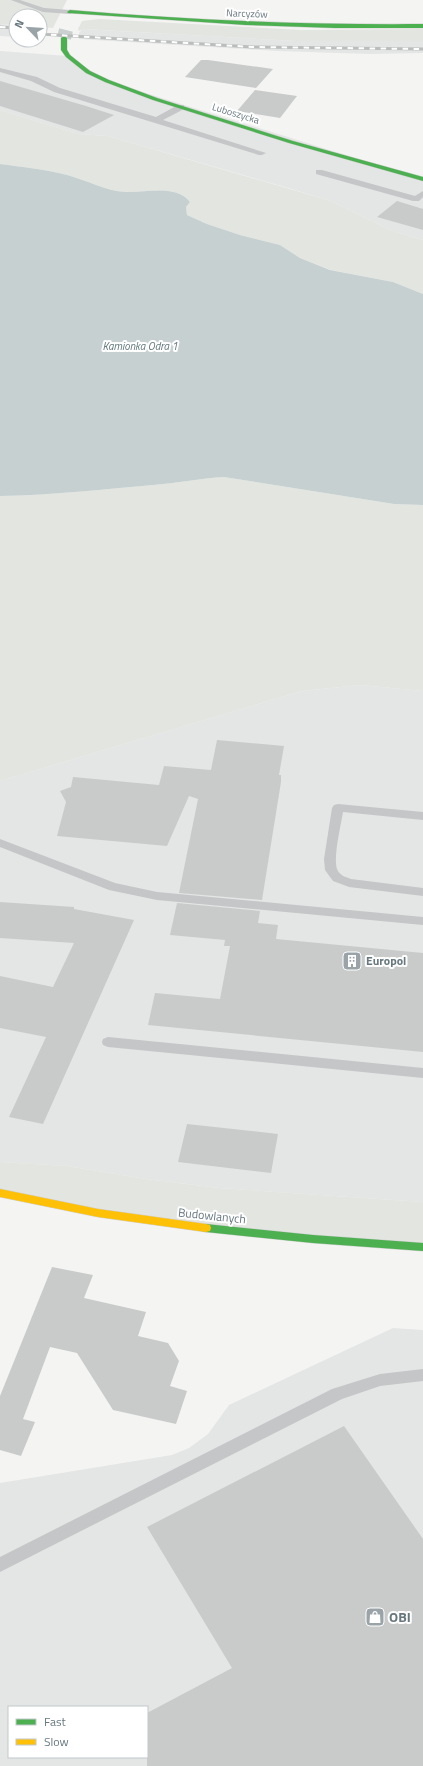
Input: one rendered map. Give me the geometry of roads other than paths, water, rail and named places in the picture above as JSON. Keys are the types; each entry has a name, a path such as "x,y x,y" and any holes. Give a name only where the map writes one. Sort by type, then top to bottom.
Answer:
{"street":[{"path":"69,17 78,0"},
{"name":"Narcyzów","path":"69,17 297,26 423,26"},
{"name":"Luboszycka","path":"64,38 64,50 68,56 88,72 130,90 327,153 423,179"},
{"name":"Budowlanych","path":"0,1193 72,1208 176,1225 345,1242 423,1247"}],"lane":[{"path":"14,0 69,17"},
{"path":"0,70 34,79 57,90 262,153"},
{"path":"157,120 181,107"},
{"path":"319,172 416,199 423,205"},
{"path":"416,199 423,194"},
{"path":"423,816 338,808 330,859 331,870 337,878 349,883 423,892"},
{"path":"0,843 92,880 114,887 157,896 423,921"},
{"path":"108,1042 423,1073"},
{"path":"0,1565 337,1394 380,1380 423,1375"}],"water":[{"name":"Kamionka Odra 1","path":"0,164 59,173 103,188 118,191 169,191 177,193 184,196 190,202 186,207 187,215 207,224 240,235 280,245 300,258 330,270 393,282 423,294 423,505 394,504 224,477 82,492 0,496"}],"tunnel":[{"path":"64,38 66,30"}],"railway":[{"path":"0,27 8,28"},
{"path":"48,34 252,47 423,49"}],"place":[{"name":"Europol","path":"352,961"},
{"name":"OBI","path":"375,1617"}]}
